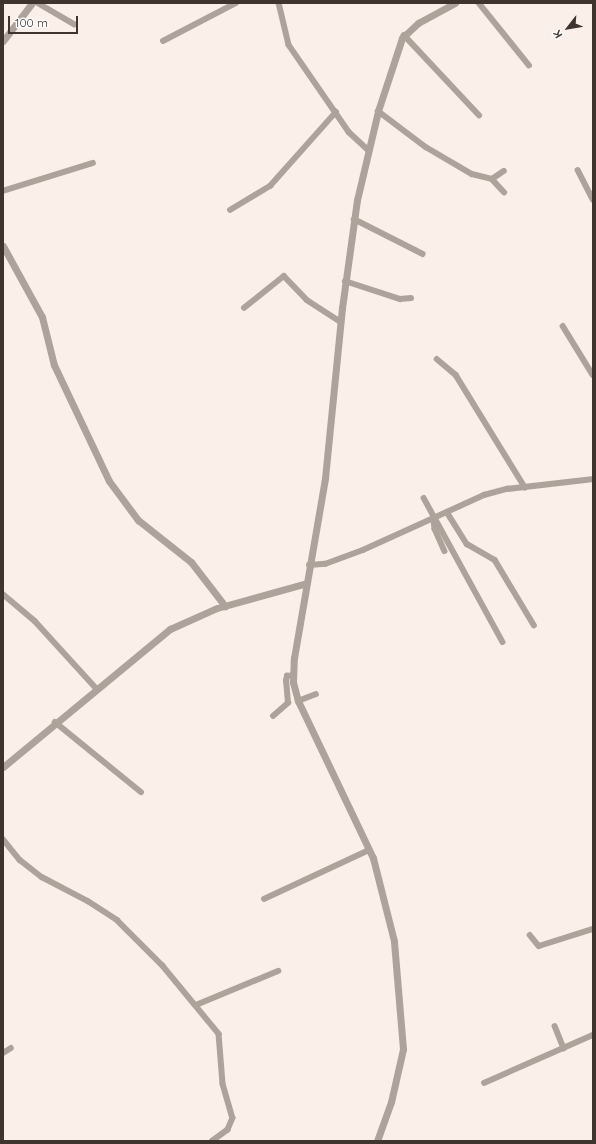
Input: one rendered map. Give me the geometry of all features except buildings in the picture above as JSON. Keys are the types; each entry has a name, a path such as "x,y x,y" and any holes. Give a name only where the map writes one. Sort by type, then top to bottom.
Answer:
{"street":[{"path":"3,41 32,3"},
{"path":"38,3 74,24"},
{"path":"163,41 236,3"},
{"path":"279,3 289,44 349,132 368,150"},
{"path":"377,1141 391,1102 403,1049 394,941 369,850 298,701 294,674 296,641 326,478 346,281 354,219 368,150 378,111 404,35 418,23 455,3"},
{"path":"479,3 529,65"},
{"path":"404,35 479,115"},
{"path":"378,111 426,147 472,174 492,179 504,192"},
{"path":"230,210 270,186 336,112"},
{"path":"3,191 93,163"},
{"path":"578,170 593,199"},
{"path":"492,179 504,171"},
{"path":"354,219 423,254"},
{"path":"3,246 42,317 54,365 109,481 138,520 191,562 225,606"},
{"path":"244,308 284,276 307,300 341,322"},
{"path":"346,281 400,299 411,298"},
{"path":"563,326 593,375"},
{"path":"437,359 456,375 525,487"},
{"path":"309,566 343,558 484,495 525,487 593,479"},
{"path":"424,498 503,642"},
{"path":"447,512 467,544 495,560 534,625"},
{"path":"434,517 435,529 445,551"},
{"path":"3,767 96,688 170,630 225,606 307,583"},
{"path":"3,594 36,621 96,688"},
{"path":"273,716 288,703 286,681 288,676 294,674"},
{"path":"298,701 316,694"},
{"path":"55,722 141,792"},
{"path":"3,839 20,860 42,878 88,901 117,920 196,1005 222,1041 223,1084 233,1118 228,1130 213,1141"},
{"path":"264,899 369,850"},
{"path":"530,935 538,946 593,929"},
{"path":"196,1005 278,972"},
{"path":"555,1026 564,1048"},
{"path":"484,1082 593,1035"},
{"path":"3,1053 11,1048"}]}
